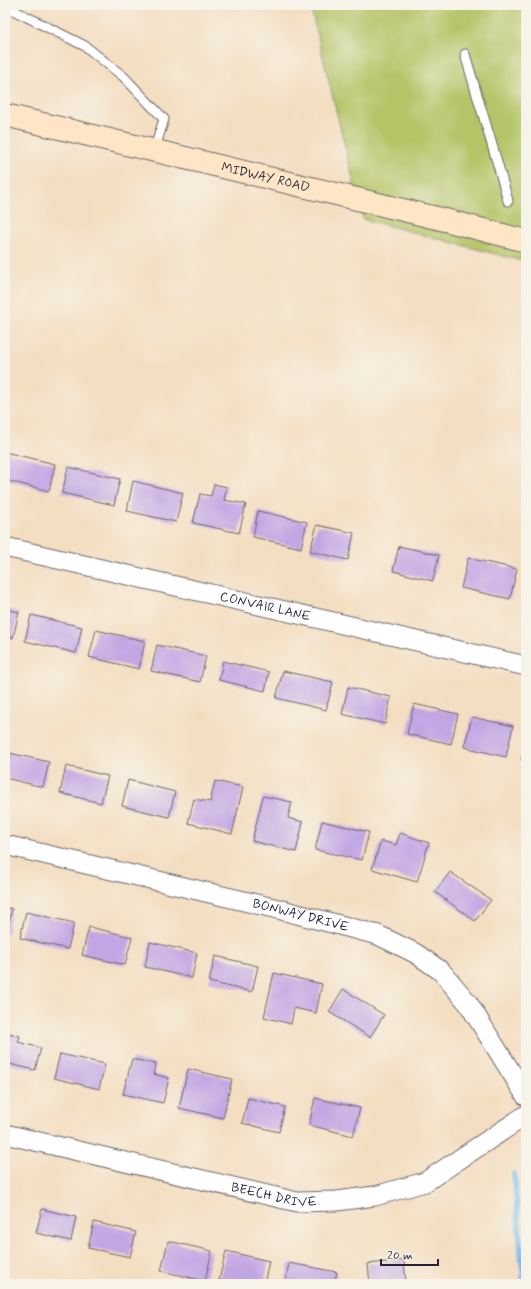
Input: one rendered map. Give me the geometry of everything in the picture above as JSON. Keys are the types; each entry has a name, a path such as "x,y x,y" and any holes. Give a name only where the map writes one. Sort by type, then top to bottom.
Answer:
{"street":[{"name":"MIDWAY ROAD","path":"5,115 445,220 526,241"},
{"name":"CONVAIR LANE","path":"5,547 526,666"},
{"name":"BONWAY DRIVE","path":"5,845 278,909 378,935 415,953 441,971 468,1003 526,1096"},
{"name":"BEECH DRIVE","path":"5,1134 297,1202 337,1201 375,1196 425,1182 526,1115"}],"lane":[{"path":"9,8 85,46 124,77 164,119 154,151"},
{"path":"465,54 508,201"}],"green space":[{"path":"310,5 526,5 526,262 363,219"}],"building":[{"path":"5,452 55,464 49,491 5,480"},
{"path":"68,467 120,479 114,505 62,493"},
{"path":"133,481 183,493 176,522 127,511"},
{"path":"214,484 227,487 224,500 246,504 239,533 193,523 200,494 211,496"},
{"path":"258,511 307,522 301,548 253,537"},
{"path":"317,525 354,533 348,560 310,551"},
{"path":"399,546 439,555 433,581 393,571"},
{"path":"468,558 517,569 510,599 461,588"},
{"path":"5,609 19,612 13,638 5,636"},
{"path":"31,615 82,627 76,653 25,641"},
{"path":"96,630 145,641 139,669 89,657"},
{"path":"157,645 206,656 200,682 151,671"},
{"path":"223,661 269,672 265,691 219,680"},
{"path":"283,671 333,682 326,710 276,698"},
{"path":"348,687 391,697 385,724 342,714"},
{"path":"414,704 458,714 451,744 407,734"},
{"path":"472,717 513,726 506,757 464,747"},
{"path":"526,741 526,761 521,760"},
{"path":"5,752 49,762 43,787 5,778"},
{"path":"66,766 108,776 101,803 60,793"},
{"path":"128,780 175,792 169,817 122,806"},
{"path":"215,781 243,787 232,834 188,823 194,799 210,802"},
{"path":"263,796 292,802 288,818 303,822 296,852 252,841"},
{"path":"322,821 369,832 362,860 315,850"},
{"path":"400,833 429,843 417,882 372,869 381,841 396,845"},
{"path":"450,872 491,900 475,921 435,892"},
{"path":"5,907 12,909 6,937 5,937"},
{"path":"26,912 74,923 68,949 20,938"},
{"path":"89,927 132,937 125,965 82,955"},
{"path":"150,942 197,953 192,978 145,967"},
{"path":"215,956 258,966 252,992 209,982"},
{"path":"274,973 322,984 316,1013 294,1008 291,1024 264,1017"},
{"path":"343,989 384,1015 370,1037 329,1012"},
{"path":"5,1032 20,1036 18,1042 41,1048 35,1070 5,1063"},
{"path":"60,1054 105,1064 99,1089 54,1078"},
{"path":"132,1059 156,1064 153,1074 169,1078 163,1103 123,1094"},
{"path":"188,1069 232,1079 223,1118 179,1108"},
{"path":"248,1098 285,1107 279,1132 242,1123"},
{"path":"315,1098 360,1108 353,1136 309,1125"},
{"path":"42,1209 76,1217 71,1241 36,1233"},
{"path":"94,1222 136,1232 130,1257 88,1248"},
{"path":"168,1241 212,1251 205,1281 161,1271"},
{"path":"226,1251 269,1261 264,1284 233,1284 219,1280"},
{"path":"404,1260 406,1284 370,1284 368,1264"},
{"path":"289,1263 337,1272 334,1284 285,1284"}],"waterway":[{"path":"514,1174 524,1284"}]}
